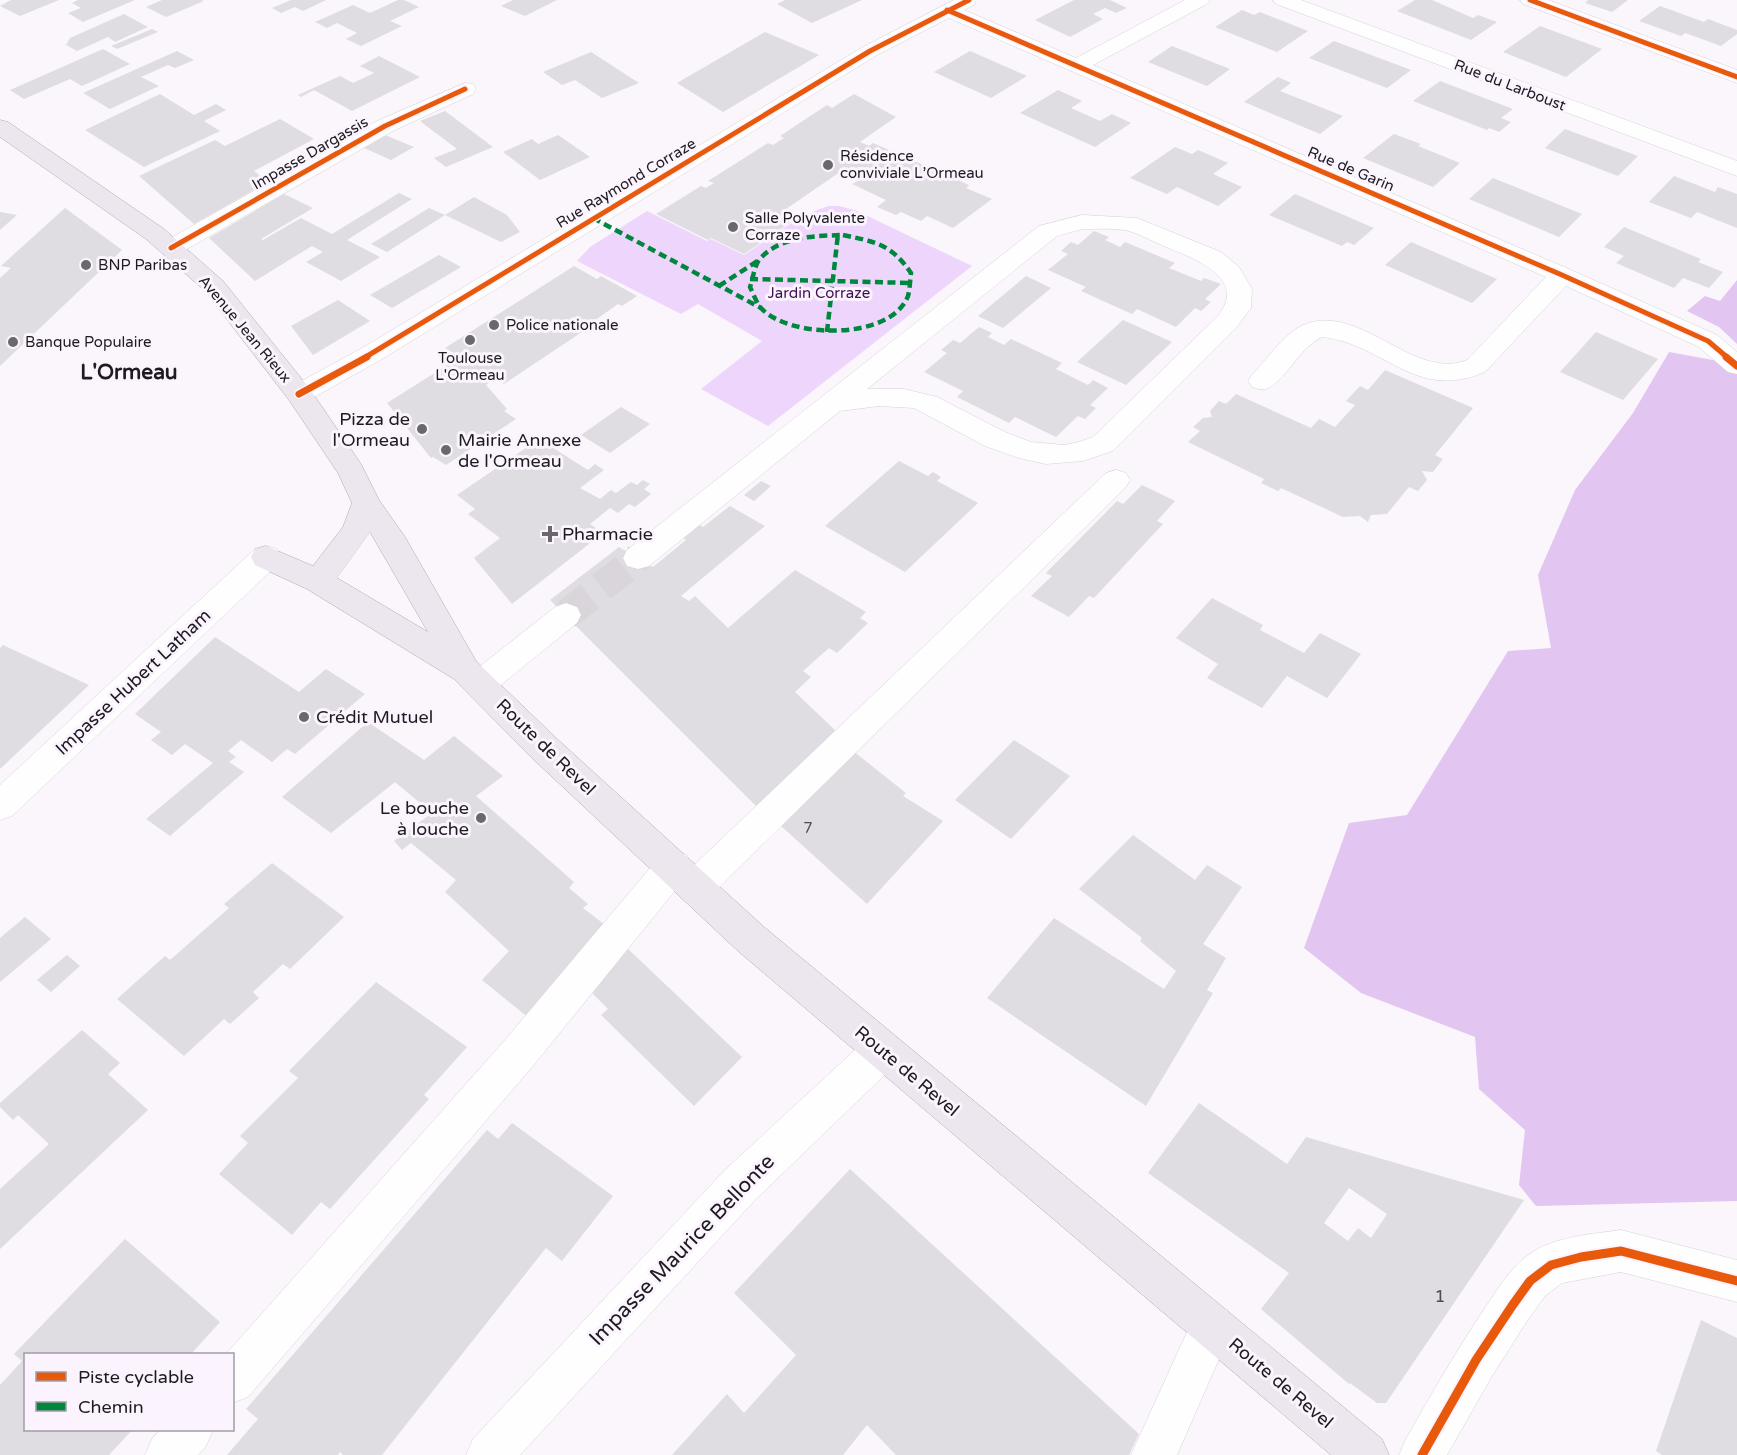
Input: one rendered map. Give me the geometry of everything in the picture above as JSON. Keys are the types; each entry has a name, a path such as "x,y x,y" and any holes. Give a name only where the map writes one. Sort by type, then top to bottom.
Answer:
{"main road":[{"name":"Avenue Jean Rieux","path":"0,127 155,234 214,286 299,394 351,471 366,503 394,545 472,677"},
{"path":"318,581 357,530 366,503"},
{"path":"266,557 318,581 472,677"},
{"name":"Route de Revel","path":"472,677 544,748 751,939 1366,1455"}],"street":[{"name":"Rue Raymond Corraze","path":"299,394 373,353 870,51 969,0"},
{"path":"1076,66 1200,0"},
{"name":"Rue du Larboust","path":"1283,0 1737,170"},
{"path":"1530,0 1737,77"},
{"name":"Rue de Garin","path":"947,10 1562,275 1708,341 1737,366"},
{"name":"Impasse Dargassis","path":"171,248 385,126 465,89"},
{"path":"638,558 831,404 1048,231 1064,225 1093,221 1130,223 1212,257 1230,272 1239,289 1238,308 1227,322 1103,444 1086,452 1061,455 1037,454 1008,447 927,404 906,398 876,398 831,404"},
{"path":"1261,381 1310,332 1326,328 1343,333 1432,372 1462,372 1476,366 1562,275"},
{"path":"234,1379 526,1044 685,876 1116,480"},
{"name":"Impasse Hubert Latham","path":"0,806 266,557"},
{"path":"472,677 566,615"},
{"name":"Impasse Maurice Bellonte","path":"489,1455 740,1185 882,1051"},
{"path":"1422,1455 1476,1360 1512,1306 1530,1281 1551,1265 1581,1257 1621,1251 1737,1281"},
{"path":"1154,1455 1212,1325"},
{"path":"168,1455 189,1431"}],"green space":[{"name":"Jardin Corraze","path":"828,206 839,206 857,211 972,266 768,426 701,389 762,341 698,304 681,314 577,261 590,247 647,211 707,241 711,239 744,255 802,216"}],"shaded area":[{"path":"1737,280 1737,344 1719,327 1687,311 1705,296 1720,301"},
{"path":"1669,352 1724,362 1737,355 1737,1201 1536,1206 1519,1185 1525,1130 1479,1089 1475,1037 1361,993 1304,948 1349,823 1407,815 1508,651 1551,648 1538,575 1575,490 1633,413"}],"building":[{"path":"11,0 59,0 20,16 0,6"},
{"path":"78,0 135,0 83,22 68,13 81,8 72,3"},
{"path":"162,0 204,1 166,17 146,7"},
{"path":"291,0 326,0 303,11 295,7 281,13 272,8"},
{"path":"398,0 404,0 419,7 390,21 402,26 361,46 346,39 357,33 337,23 327,28 315,22 353,5 370,13"},
{"path":"513,0 557,0 525,16 501,6"},
{"path":"785,0 862,0 812,23 777,4"},
{"path":"1074,0 1110,0 1127,8 1116,13 1105,8 1093,14 1103,19 1070,37 1035,20"},
{"path":"1415,0 1432,0 1473,18 1478,15 1497,22 1471,40 1397,11"},
{"path":"1588,0 1628,0 1612,12 1585,3"},
{"path":"1660,6 1704,22 1708,19 1737,30 1737,34 1721,46 1685,33 1681,36 1639,21"},
{"path":"1242,10 1254,15 1260,12 1308,31 1277,52 1215,27"},
{"path":"124,14 148,27 115,42 108,37 77,51 66,45 70,38"},
{"path":"1540,26 1602,49 1566,77 1503,52"},
{"path":"152,29 158,32 117,49 111,46"},
{"path":"765,32 819,55 723,112 677,83"},
{"path":"1334,41 1411,70 1387,88 1309,58"},
{"path":"1172,46 1230,69 1207,86 1148,62"},
{"path":"103,49 130,64 82,86 70,79 24,99 10,90"},
{"path":"177,51 194,60 175,68 168,65 141,77 159,86 110,109 83,93"},
{"path":"970,51 1027,76 991,98 934,72"},
{"path":"591,52 639,83 602,98 575,80 562,85 543,72"},
{"path":"379,56 420,77 352,111 314,90 301,97 298,95 340,76 353,83 374,73 360,66"},
{"path":"1278,77 1291,83 1280,91 1343,116 1320,134 1244,102"},
{"path":"1440,81 1513,109 1501,118 1511,122 1499,132 1489,128 1487,130 1413,101"},
{"path":"1058,90 1082,101 1071,108 1100,121 1112,114 1131,123 1095,147 1020,113"},
{"path":"160,94 194,115 216,104 226,110 204,121 220,131 144,167 85,130"},
{"name":"Résidence conviviale L’Ormeau","path":"854,94 896,117 860,142 869,146 873,143 969,185 966,188 992,199 953,228 927,216 921,221 901,212 896,215 877,207 886,200 852,184 858,181 840,172 786,209 800,216 744,254 711,238 708,240 656,214 701,186 706,188 714,183 708,181 768,143 773,145 784,138 780,136 827,105 832,108"},
{"path":"445,111 493,147 446,167 434,158 457,149 420,121"},
{"path":"280,119 314,139 254,171 268,182 194,224 139,176 215,140 225,146"},
{"path":"1565,129 1638,156 1618,176 1545,148"},
{"path":"1394,134 1460,163 1433,187 1363,158"},
{"path":"385,135 414,147 391,160 364,148"},
{"path":"558,135 590,157 540,180 503,152 532,139 538,144"},
{"path":"1175,147 1192,154 1198,150 1228,163 1213,174 1242,187 1218,206 1177,187 1167,194 1130,178"},
{"path":"1674,176 1715,192 1718,187 1737,194 1737,228 1697,212 1691,218 1649,202"},
{"path":"1493,178 1582,214 1559,237 1469,199"},
{"path":"399,193 412,199 347,240 380,257 341,281 306,262 323,252 312,246 255,281 209,238 284,194 313,208 261,239 263,240 301,218 332,234"},
{"path":"1295,194 1374,228 1354,245 1347,242 1342,246 1269,215"},
{"path":"474,197 507,215 520,232 501,242 445,215"},
{"path":"65,208 122,250 0,366 0,278 11,268 1,266"},
{"path":"429,208 445,215 387,252 371,244"},
{"path":"0,212 17,215 0,230"},
{"path":"1624,227 1701,259 1698,262 1723,272 1709,288 1683,278 1674,288 1616,263 1624,256 1604,247"},
{"path":"1094,231 1109,237 1105,240 1120,247 1125,242 1175,263 1169,268 1201,281 1204,278 1221,284 1205,299 1211,302 1201,311 1195,308 1176,327 1137,309 1132,314 1081,291 1086,287 1048,270 1068,254 1061,251 1071,242 1078,245"},
{"path":"1411,242 1497,279 1472,303 1385,265"},
{"path":"439,255 461,267 392,308 370,295"},
{"path":"574,266 597,279 601,276 637,296 622,306 618,304 594,321 597,322 504,384 495,378 486,385 507,409 504,411 516,419 446,465 431,458 387,403 460,357 445,348"},
{"path":"1026,276 1051,288 1003,328 978,316"},
{"path":"338,300 370,321 313,355 291,326"},
{"path":"1123,320 1172,342 1126,385 1077,362"},
{"path":"979,327 992,333 988,337 1004,345 1011,339 1062,363 1056,369 1088,385 1093,380 1108,388 1090,405 1096,408 1085,419 1078,416 1056,437 1015,417 1009,423 957,397 963,391 924,372 947,353 941,350 953,340 960,343"},
{"path":"1596,332 1658,359 1623,400 1560,372"},
{"path":"1385,370 1473,408 1435,455 1443,459 1433,472 1422,471 1427,480 1418,491 1409,487 1387,514 1371,515 1368,522 1360,516 1343,517 1281,488 1278,491 1261,483 1264,479 1188,442 1200,431 1193,427 1203,418 1212,417 1210,411 1219,401 1226,404 1236,394 1311,428 1319,419 1335,427 1355,405 1346,401 1360,386 1368,390"},
{"path":"621,407 650,424 610,453 581,435"},
{"path":"539,439 588,470 595,464 604,470 580,488 600,499 611,490 616,493 631,482 637,485 643,480 650,484 644,489 651,494 635,507 629,504 618,513 610,508 590,524 596,528 590,532 598,537 512,604 474,558 500,538 468,514 475,509 457,495"},
{"path":"899,461 928,476 933,472 941,477 937,481 978,503 905,572 825,526"},
{"path":"761,481 771,486 754,501 744,495"},
{"path":"1142,485 1175,501 1157,521 1163,524 1094,598 1089,596 1069,617 1031,596 1052,576 1046,573 1117,501 1123,504"},
{"path":"730,506 765,526 681,596 689,601 695,596 728,628 795,570 866,612 860,618 868,623 837,653 829,648 803,671 811,677 795,692 837,732 759,809 550,600 619,547 653,567 686,540 680,536 696,523 703,527"},
{"path":"1212,598 1263,625 1260,630 1304,653 1320,633 1361,654 1327,698 1287,676 1262,708 1207,678 1218,664 1176,638"},
{"path":"215,637 299,692 326,669 365,694 295,754 287,749 272,762 241,740 228,751 236,757 229,762 244,772 170,836 146,819 213,763 185,744 172,755 151,740 161,732 135,714"},
{"path":"3,645 89,685 0,769 0,648"},
{"path":"368,722 424,760 454,736 503,776 476,796 574,882 569,888 588,904 583,908 630,944 627,948 742,1057 694,1106 601,1015 608,1009 590,991 551,1036 482,980 509,951 445,892 456,880 411,843 402,850 394,841 432,813 395,782 331,833 282,797"},
{"path":"1014,740 1070,776 1011,839 955,800"},
{"path":"853,751 906,793 903,796 943,821 867,904 780,825"},
{"path":"1133,835 1195,880 1207,865 1242,887 1203,944 1226,958 1207,990 1213,993 1146,1106 987,998 1054,918 1164,989 1176,971 1140,941 1142,938 1079,889"},
{"path":"272,863 344,917 290,969 283,964 253,992 259,998 230,1024 224,1019 184,1056 117,999 165,956 170,960 229,908 224,904"},
{"path":"25,917 51,939 0,982 0,938"},
{"path":"67,955 80,966 51,992 37,980"},
{"path":"376,982 467,1047 424,1095 429,1099 330,1209 321,1202 292,1235 219,1174 248,1143 240,1136 298,1078 289,1071"},
{"path":"82,1030 120,1063 108,1074 148,1110 0,1249 0,1189 49,1144 18,1115 13,1120 0,1107 0,1103"},
{"path":"1199,1103 1287,1164 1306,1137 1524,1200 1386,1403 1377,1403 1349,1384 1261,1309 1289,1273 1148,1173","holes":["1349,1188 1387,1214 1371,1238 1358,1228 1348,1241 1324,1223"]},
{"path":"512,1123 613,1196 562,1261 546,1248 382,1455 343,1455 340,1452 338,1455 227,1455 258,1419 246,1409 487,1130 498,1139"},
{"path":"850,1169 1139,1434 1129,1455 896,1455 867,1425 843,1455 672,1455 727,1394 744,1413 796,1355 734,1293"},
{"path":"125,1239 220,1322 192,1353 24,1353 24,1431 131,1431 109,1455 0,1455 0,1385 22,1361 14,1354"},
{"path":"1701,1320 1737,1338 1737,1455 1662,1455 1656,1451"}],"tunnel":[{"path":"566,615 638,558"}],"marked path":[{"path":"593,218 783,321 806,329 843,331 879,322 904,303 908,296 911,273 898,255 873,242 843,235 810,236 780,244 759,261 750,287 761,308"},
{"path":"827,332 838,234"},
{"path":"719,286 759,260"},
{"path":"750,279 912,283"}],"cycle path":[{"path":"299,394 373,353 870,51 969,0"},
{"path":"1530,0 1737,77"},
{"path":"947,10 1562,275 1708,341 1737,366"},
{"path":"171,248 385,126 465,89"},
{"path":"1422,1455 1476,1360 1512,1306 1530,1281 1551,1265 1581,1257 1621,1251 1737,1281"}],"place":[{"name":"Résidence conviviale L’Ormeau","path":"828,165"},
{"name":"Salle Polyvalente Corraze","path":"733,227"},
{"name":"BNP Paribas","path":"86,265"},
{"name":"Police nationale","path":"494,325"},
{"name":"Toulouse L'Ormeau","path":"470,340"},
{"name":"Banque Populaire","path":"13,342"},
{"name":"Pizza de l'Ormeau","path":"422,429"},
{"name":"Mairie Annexe de l'Ormeau","path":"446,450"},
{"name":"Pharmacie","path":"550,534"},
{"name":"Crédit Mutuel","path":"304,717"},
{"name":"Le bouche à louche","path":"481,818"}],"district":[{"name":"L'Ormeau","path":"129,372"}]}
